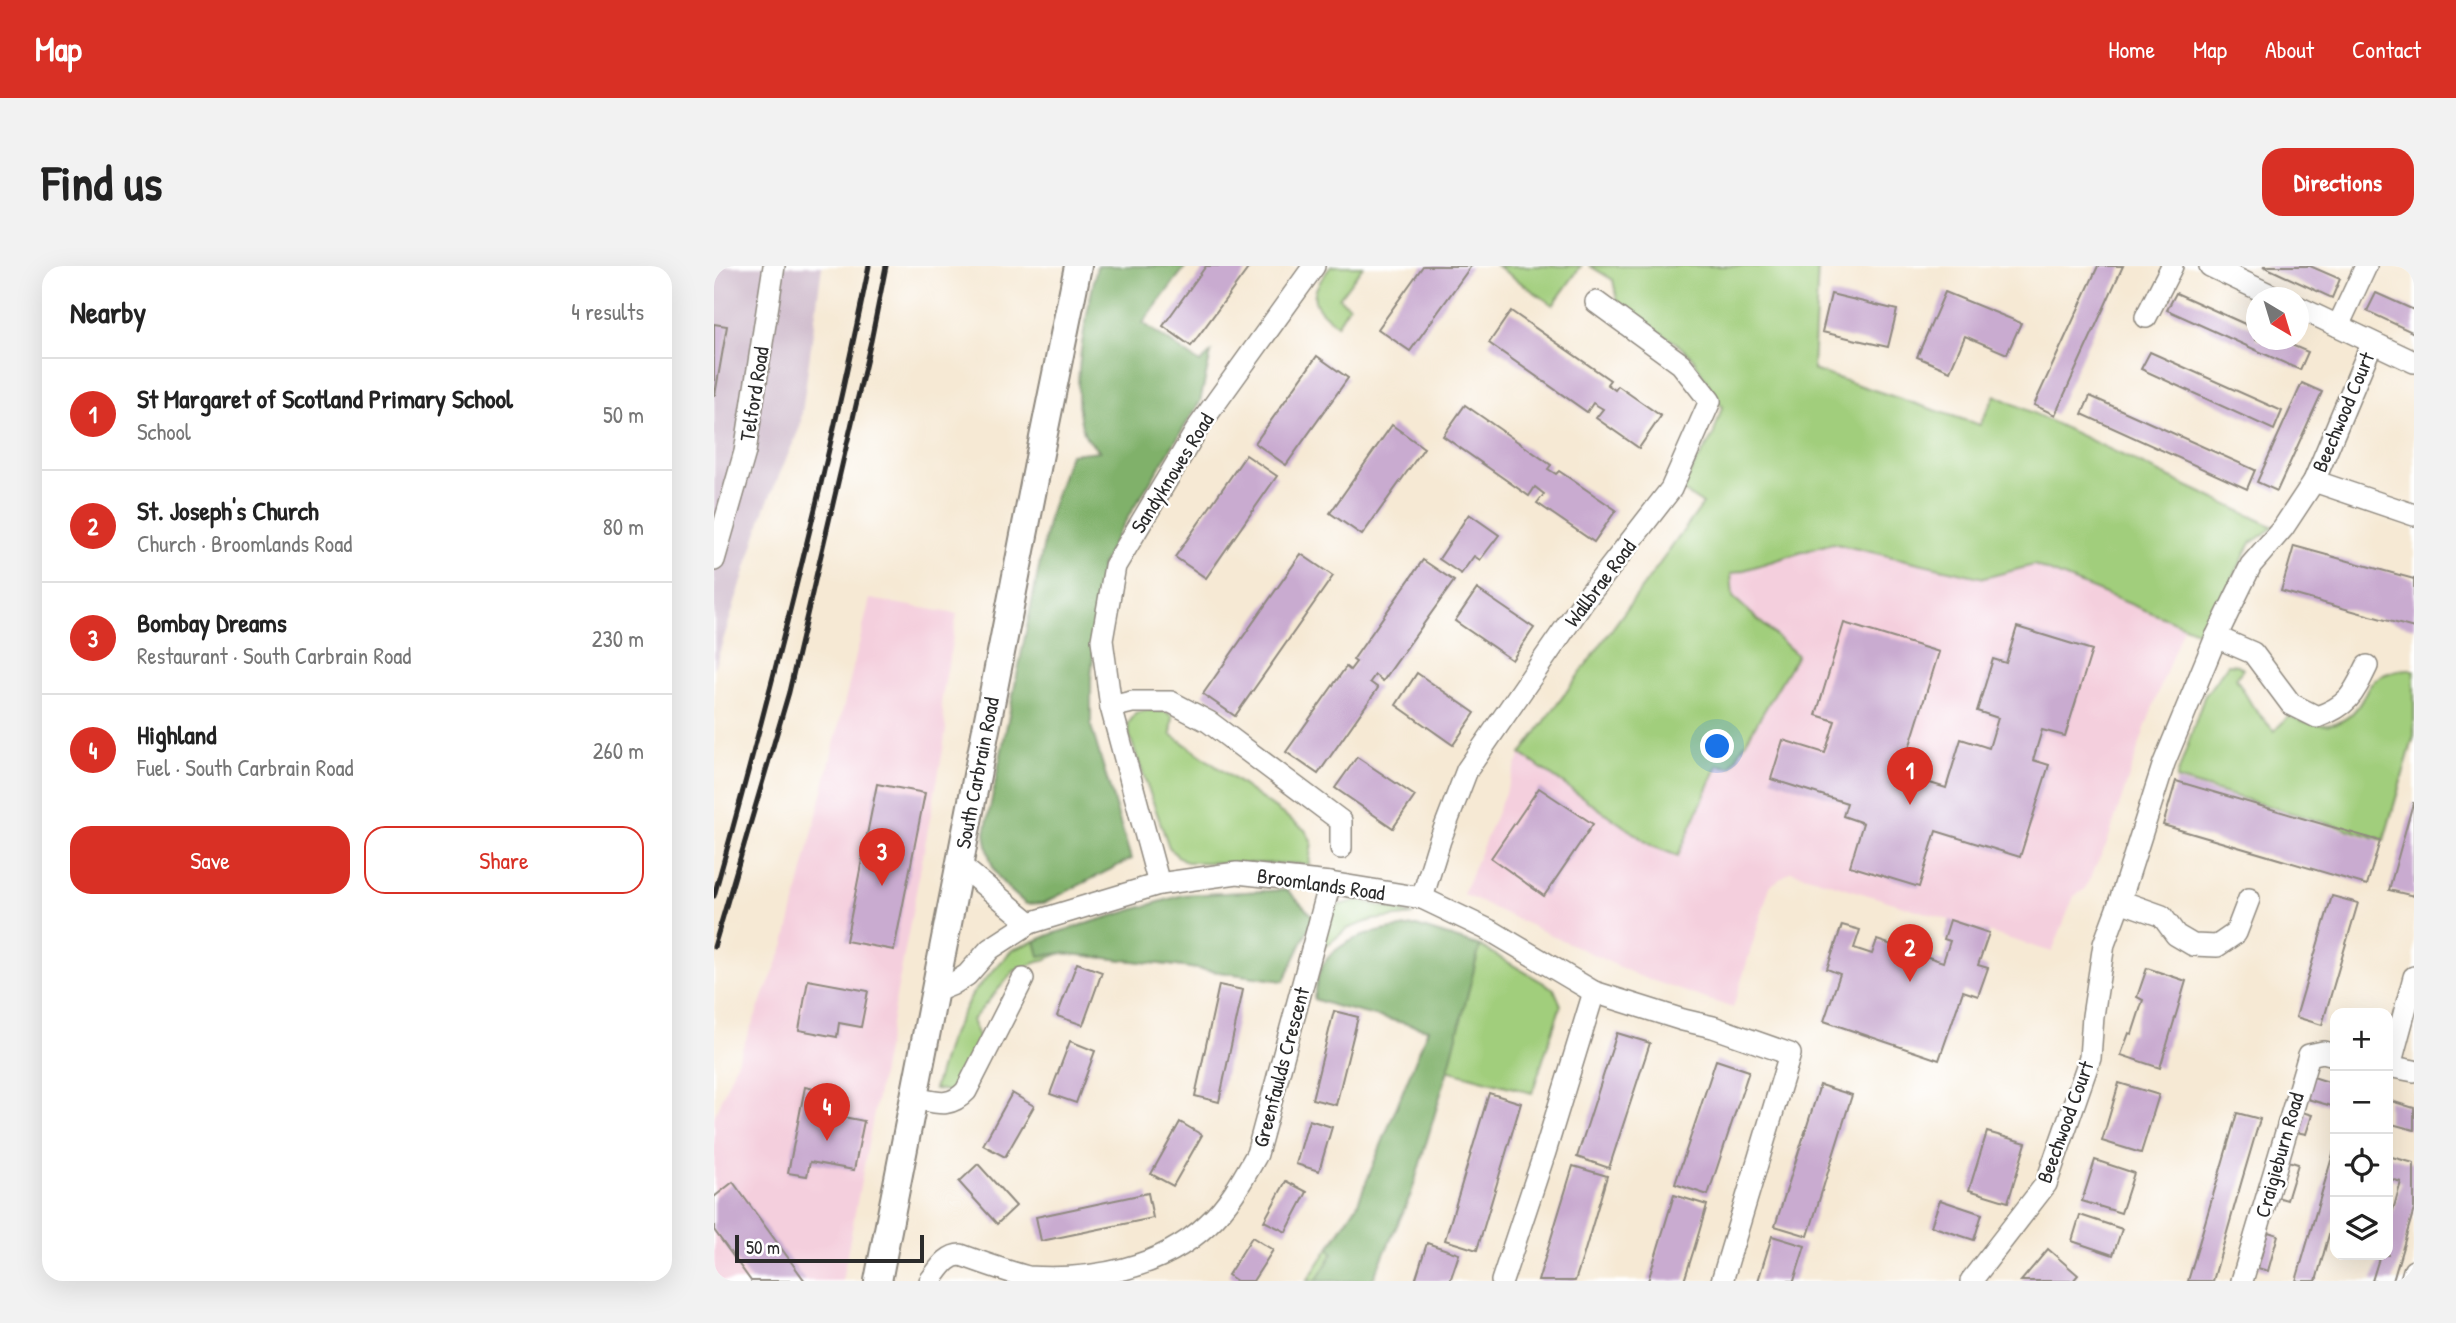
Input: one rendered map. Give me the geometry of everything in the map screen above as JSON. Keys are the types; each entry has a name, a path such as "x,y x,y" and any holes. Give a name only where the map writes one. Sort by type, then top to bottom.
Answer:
{"street":[{"name":"Telford Road","path":"714,561 745,452 774,266"},
{"name":"South Carbrain Road","path":"878,1281 1032,492 1079,266"},
{"name":"Sandyknowes Road","path":"1159,884 1111,707 1102,640 1115,566 1199,426 1314,266"},
{"path":"2147,317 2172,266"},
{"path":"2210,266 2254,287"},
{"path":"2338,326 2366,266"},
{"name":"Wallbrae Road","path":"1422,898 1440,840 1467,770 1584,601 1671,489 1710,401 1681,364 1597,302"},
{"path":"2309,312 2414,362"},
{"name":"Beechwood Court","path":"1971,1281 2046,1184 2090,1058 2093,1016 2104,944 2164,763 2217,637 2251,565 2283,528 2314,481 2372,342"},
{"name":"Beechwood Court","path":"2314,481 2414,515"},
{"path":"2217,637 2253,653 2291,704 2317,717 2337,709 2354,694 2367,666"},
{"path":"1111,707 1132,702 1171,702 1209,722 1341,821 1341,848"},
{"path":"960,865 1030,923"},
{"name":"Broomlands Road","path":"934,992 967,975 990,949 1030,923 1159,884 1237,873 1330,883 1422,898 1493,932 1594,992 1713,1027 1790,1054 1722,1281"},
{"name":"Greenfaulds Crescent","path":"930,1281 953,1255 961,1255 1031,1277 1083,1281 1132,1271 1178,1248 1209,1224 1238,1188 1258,1154 1330,883"},
{"path":"2120,901 2162,916 2176,935 2193,945 2217,946 2236,933 2249,899"},
{"path":"2393,1052 2414,978"},
{"path":"914,1098 947,1104 957,1100 966,1091 1023,979"},
{"path":"1502,1281 1594,992"},
{"name":"Craigieburn Road","path":"2242,1281 2309,1055 2323,1052 2330,1054"},
{"path":"2393,1067 2414,1072"},
{"path":"2411,1281 2414,1271"}],"shaded area":[{"path":"714,266 822,266 800,427 765,508 714,669"},
{"path":"1832,543 1984,578 2034,565 2183,627 2145,728 2107,843 2084,890 2074,896 2052,952 1791,871 1770,886 1733,1008 1639,976 1463,894 1521,754 1652,846 1679,855 1718,764 1797,655 1733,597 1730,575"},
{"path":"870,599 957,614 941,703 946,729 943,750 842,1281 714,1281 714,1117 785,944"}],"green space":[{"path":"1097,266 1186,266 1143,323 1200,363 1211,353 1200,402 1118,533 1101,567 1091,679 1091,726 1131,859 1044,903 1026,904 996,874 989,857 985,833 1050,513 1070,454 1100,451 1085,435 1078,397 1081,352"},
{"path":"1331,266 1363,266 1339,298 1349,306 1337,325 1320,310 1314,298 1318,284"},
{"path":"1497,266 1581,266 1553,305"},
{"path":"1590,266 1818,266 1813,370 1980,425 1995,395 2274,527 2251,543 2204,634 2034,565 1984,578 1832,543 1731,574 1733,597 1797,655 1731,767 1718,765 1678,856 1652,846 1521,754 1703,504 1680,489 1713,436 1722,407 1692,357 1676,343 1618,305 1613,280"},
{"path":"2228,664 2238,665 2243,669 2236,678 2253,707 2274,731 2289,716 2324,725 2340,721 2355,710 2377,678 2401,670 2414,671 2414,736 2384,840 2176,779 2204,697"},
{"path":"1148,710 1166,712 1173,716 1171,734 1305,830 1312,842 1309,864 1187,862 1176,855 1169,847 1130,737 1128,724 1136,713"},
{"path":"1287,890 1284,981 1062,953 1014,971 972,1020 980,1042 953,1092 934,1089 948,1042 972,994 1012,950 1052,934 1183,895"},
{"path":"1287,890 1314,917 1284,981 1062,953 1039,956 1035,941 1183,895"},
{"path":"1359,900 1413,915 1372,920 1347,929 1321,950 1326,924 1339,905"},
{"path":"1416,926 1480,946 1554,989 1561,1005 1532,1093 1447,1070 1411,1194 1372,1281 1307,1281 1357,1205 1428,1029 1314,999 1319,973 1330,956 1351,941 1376,932"},
{"path":"1416,926 1480,946 1450,1063 1411,1194 1372,1281 1316,1281 1333,1253 1329,1248 1357,1205 1428,1029 1314,999 1319,973 1330,956 1351,941 1376,932"}],"building":[{"path":"1206,266 1250,266 1191,346 1163,326"},
{"path":"1423,266 1471,266 1410,351 1378,329"},
{"path":"2098,266 2123,266 2055,415 2034,405"},
{"path":"2263,266 2310,266 2340,279 2332,298"},
{"path":"1945,292 2021,323 2007,354 1965,336 1950,371 1917,357"},
{"path":"2176,293 2246,324 2246,346 2167,310"},
{"path":"2376,293 2414,310 2414,333 2367,311"},
{"path":"1831,294 1897,310 1888,347 1822,332"},
{"path":"1511,311 1610,380 1607,384 1615,390 1618,386 1661,416 1639,448 1596,418 1603,409 1593,403 1587,412 1489,343"},
{"path":"714,324 727,326 715,395 714,395"},
{"path":"2256,350 2308,352 2300,370"},
{"path":"2150,352 2282,411 2274,430 2141,369"},
{"path":"1317,356 1348,378 1286,465 1255,443"},
{"path":"2302,383 2322,392 2277,491 2257,482"},
{"path":"2090,396 2255,470 2247,489 2082,414"},
{"path":"1465,405 1551,465 1548,469 1556,474 1559,471 1616,510 1594,542 1537,503 1544,494 1535,487 1529,496 1443,436"},
{"path":"1392,425 1424,448 1362,535 1330,513"},
{"path":"1246,455 1277,476 1206,578 1175,557"},
{"path":"1469,514 1499,535 1480,560 1474,556 1461,574 1439,559"},
{"path":"2294,546 2414,579 2414,628 2281,591"},
{"path":"1301,554 1333,576 1235,716 1203,694"},
{"path":"1423,560 1454,581 1383,681 1375,675 1370,682 1378,688 1318,774 1286,752 1346,667 1350,670 1356,662 1353,660"},
{"path":"1477,589 1534,628 1512,660 1455,621"},
{"path":"1844,623 1939,652 1901,774 1946,788 1961,739 1989,748 1998,718 1977,711 1993,659 2006,663 2017,627 2092,650 2065,736 2042,730 2033,760 2049,765 2020,857 1936,831 1919,887 1850,866 1863,823 1843,816 1847,803 1771,779 1783,740 1825,753 1835,721 1816,715"},
{"path":"1417,673 1475,713 1453,745 1396,705"},
{"path":"1357,757 1415,796 1393,828 1335,788"},
{"path":"2176,781 2380,841 2367,885 2163,825"},
{"path":"877,784 925,793 894,950 846,941"},
{"path":"1539,788 1593,824 1544,896 1491,858"},
{"path":"2414,803 2414,896 2389,890"},
{"path":"2332,896 2358,903 2322,1025 2296,1017"},
{"path":"1950,920 1989,933 1978,965 1988,968 1978,996 1963,991 1939,1060 1824,1021 1840,974 1827,969 1842,925 1860,930 1854,948 1872,954 1877,940 1943,962 1950,941 1944,939"},
{"path":"1077,963 1102,972 1083,1025 1057,1016"},
{"path":"2147,968 2186,981 2160,1068 2121,1055 2129,1033 2132,1034 2143,1000 2137,997"},
{"path":"808,980 868,991 861,1027 839,1023 837,1037 799,1030"},
{"path":"1219,985 1243,990 1219,1102 1195,1096"},
{"path":"1334,1011 1358,1017 1336,1105 1312,1099"},
{"path":"1617,1033 1650,1043 1609,1168 1577,1157"},
{"path":"1070,1041 1095,1051 1076,1103 1050,1094"},
{"path":"1716,1060 1749,1071 1708,1195 1675,1184"},
{"path":"2310,1076 2330,1082 2330,1106 2304,1098"},
{"path":"2119,1083 2159,1095 2141,1153 2102,1141"},
{"path":"1820,1085 1852,1095 1808,1236 1775,1226"},
{"path":"805,1087 832,1093 828,1114 864,1121 854,1170 810,1162 807,1176 788,1173"},
{"path":"1012,1093 1034,1106 1005,1157 983,1145"},
{"path":"1489,1093 1521,1103 1477,1250 1445,1240"},
{"path":"2393,1102 2414,1108 2414,1130 2393,1124"},
{"path":"2302,1112 2312,1115 2306,1134 2296,1132"},
{"path":"2237,1113 2260,1119 2213,1281 2188,1281"},
{"path":"1309,1120 1332,1127 1319,1171 1296,1164"},
{"path":"1180,1122 1202,1135 1173,1186 1151,1174"},
{"path":"1987,1132 2026,1143 2008,1202 1969,1190"},
{"path":"2393,1157 2414,1163 2414,1209 2393,1281 2372,1281 2378,1260 2393,1260 2393,1210 2401,1182 2393,1180"},
{"path":"2095,1160 2134,1173 2121,1213 2082,1201"},
{"path":"2288,1161 2298,1164 2287,1200 2277,1197"},
{"path":"978,1164 1016,1206 997,1224 959,1182"},
{"path":"2330,1164 2330,1231 2316,1281 2296,1281"},
{"path":"1573,1166 1607,1176 1583,1257 1575,1281 1538,1281"},
{"path":"1286,1181 1307,1192 1286,1232 1264,1221"},
{"path":"733,1182 805,1281 751,1281 714,1230 714,1197"},
{"path":"1148,1193 1153,1218 1041,1241 1036,1217"},
{"path":"1674,1195 1707,1205 1695,1246 1684,1281 1648,1281"},
{"path":"1940,1200 1982,1214 1974,1240 1931,1226"},
{"path":"2080,1215 2122,1229 2113,1255 2072,1241"},
{"path":"2268,1232 2278,1235 2268,1271 2258,1268"},
{"path":"1772,1236 1805,1246 1794,1281 1758,1281"},
{"path":"1252,1237 1273,1250 1253,1281 1237,1281 1228,1275"},
{"path":"1427,1243 1459,1254 1450,1281 1415,1281"},
{"path":"2048,1249 2078,1275 2073,1281 2021,1281"}],"railway":[{"path":"714,896 797,583 869,266"},
{"path":"714,947 789,692 886,266"}],"place":[{"name":"St Margaret of Scotland Primary School","path":"1910,805"},
{"name":"Bombay Dreams","path":"882,886"},
{"name":"St. Joseph's Church","path":"1910,982"},
{"name":"Highland","path":"827,1141"}]}
